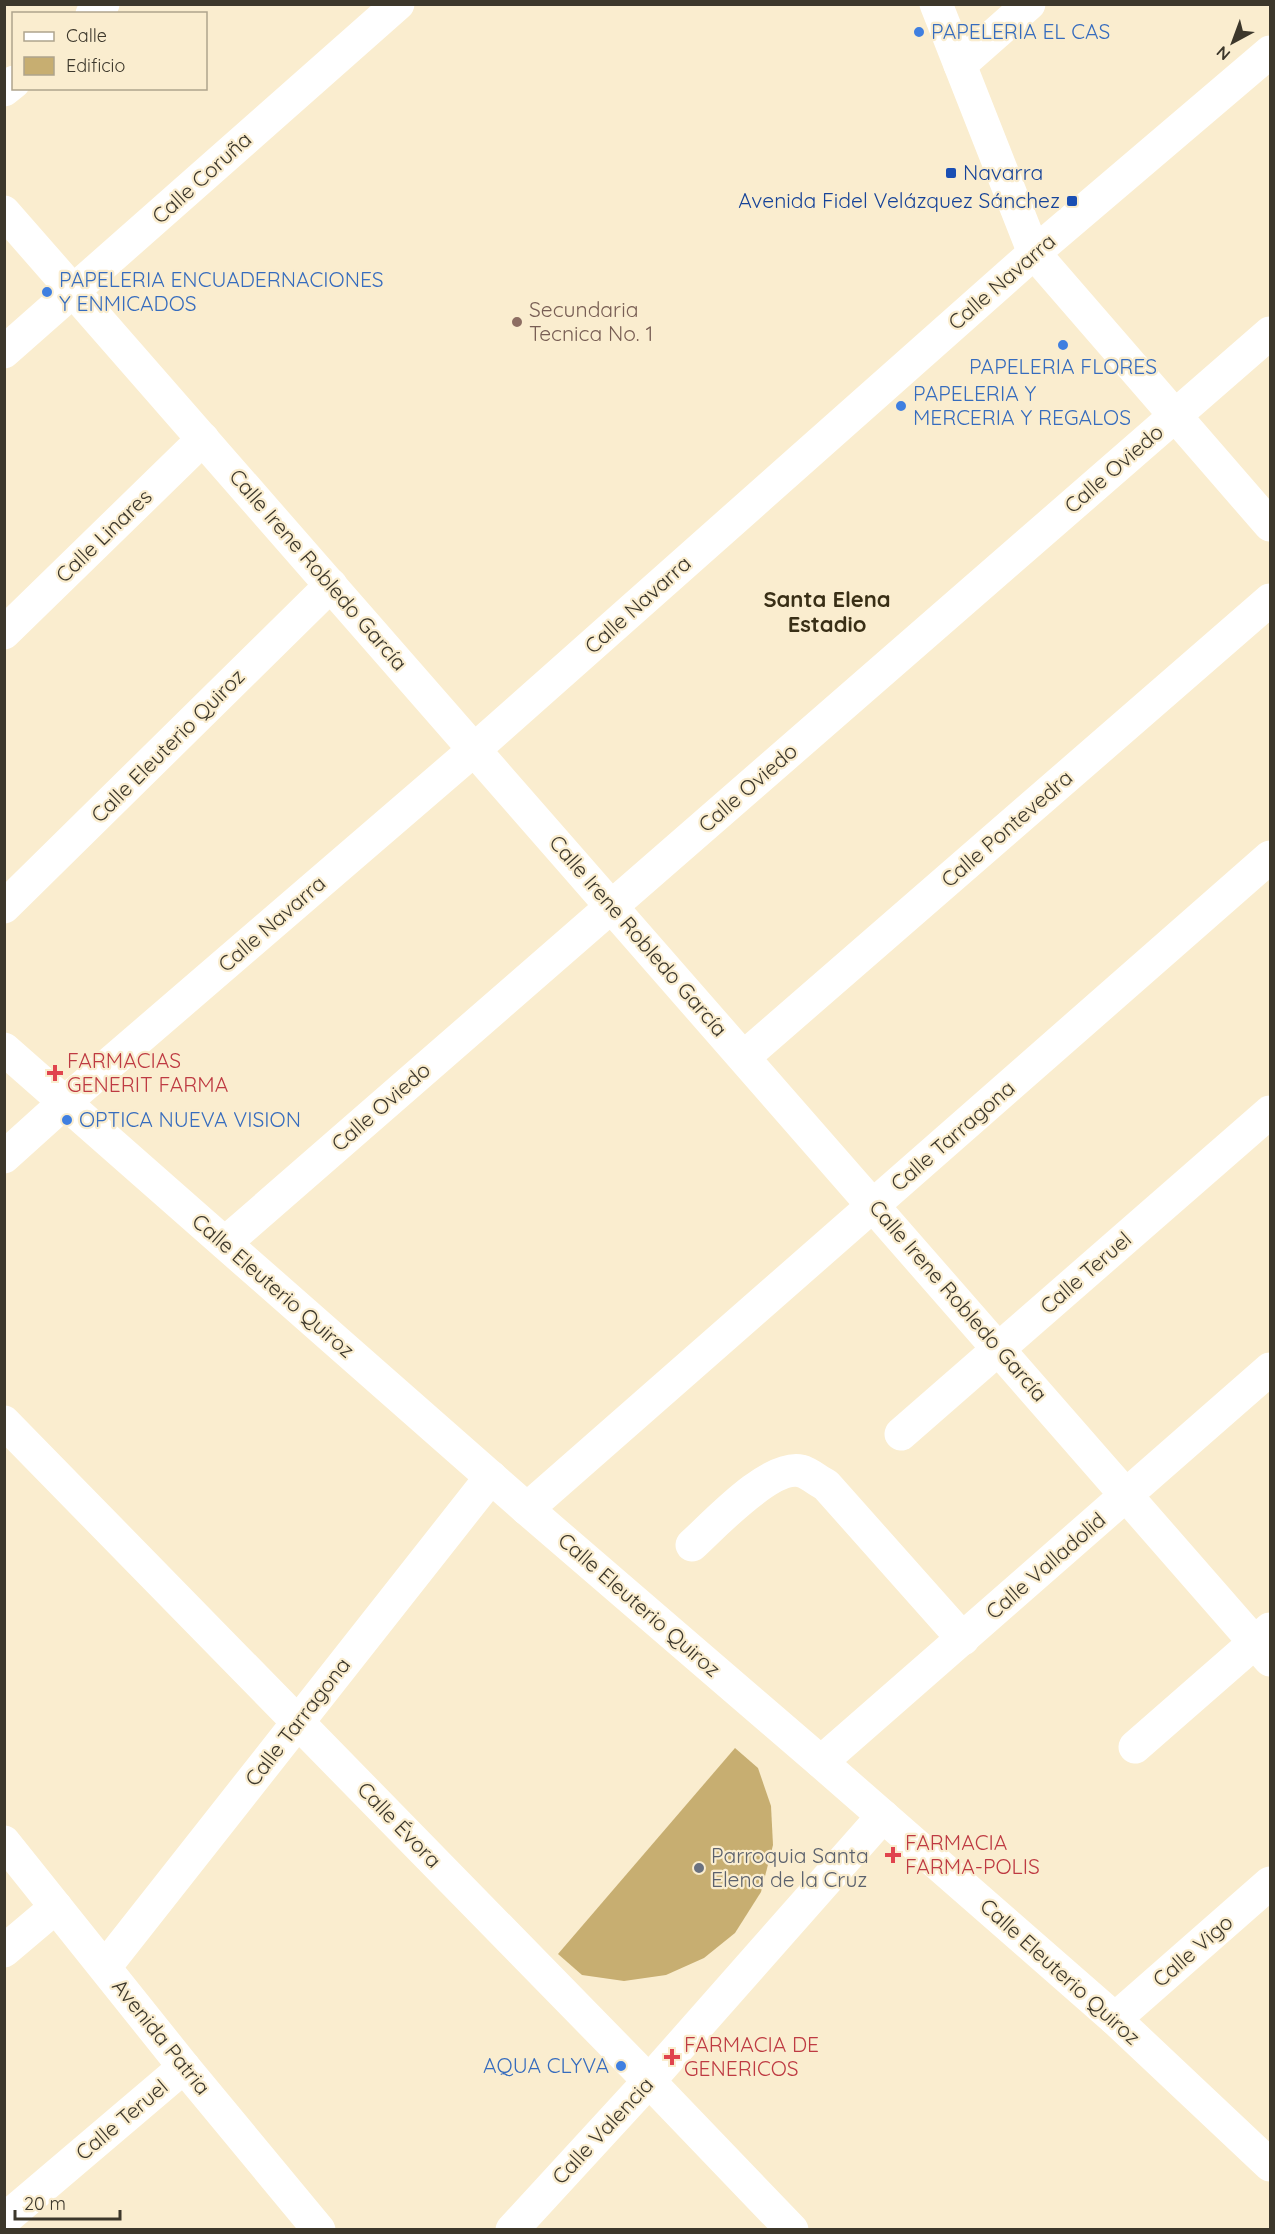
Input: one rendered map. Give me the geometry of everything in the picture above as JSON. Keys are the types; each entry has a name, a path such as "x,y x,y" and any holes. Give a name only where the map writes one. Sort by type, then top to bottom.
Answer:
{"street":[{"name":"Calle Coruña","path":"4,352 398,4"},
{"path":"936,4 1034,253 1270,525"},
{"path":"960,65 1029,4"},
{"name":"Calle Navarra","path":"4,1157 475,749 1034,253 1270,52"},
{"name":"Calle Irene Robledo García","path":"4,212 1127,1494 1265,1644"},
{"name":"Calle Oviedo","path":"225,1243 1270,333"},
{"name":"Calle Linares","path":"4,633 203,439"},
{"name":"Calle Eleuterio Quiroz","path":"4,907 331,585"},
{"name":"Calle Pontevedra","path":"744,1057 1270,600"},
{"name":"Calle Tarragona","path":"527,1509 1270,857"},
{"name":"Calle Eleuterio Quiroz","path":"4,1049 490,1477 1115,2019 1270,2165"},
{"name":"Calle Teruel","path":"901,1434 1270,1112"},
{"name":"Calle Valladolid","path":"821,1762 1270,1369"},
{"name":"Calle Évora","path":"4,1422 792,2229"},
{"path":"692,1545 754,1488 777,1473 801,1471 826,1485 963,1639"},
{"name":"Calle Tarragona","path":"105,1967 490,1477"},
{"path":"1135,1747 1265,1644"},
{"name":"Calle Valencia","path":"512,2229 650,2081 883,1816"},
{"name":"Avenida Patria","path":"4,1842 184,2067 319,2229"},
{"name":"Calle Vigo","path":"1115,2019 1270,1883"},
{"path":"4,1951 56,1907"},
{"name":"Calle Teruel","path":"4,2220 184,2067"}],"building":[{"name":"Parroquia Santa Elena de la Cruz","path":"735,1748 758,1768 771,1806 773,1845 761,1892 735,1933 704,1958 666,1975 624,1981 582,1975 558,1954"}],"place":[{"name":"PAPELERIA EL CAS","path":"919,32"},
{"name":"Navarra","path":"951,173"},
{"name":"Avenida Fidel Velázquez Sánchez","path":"1072,201"},
{"name":"PAPELERIA ENCUADERNACIONES Y ENMICADOS","path":"47,292"},
{"name":"Secundaria Tecnica No. 1","path":"517,322"},
{"name":"PAPELERIA FLORES","path":"1063,345"},
{"name":"PAPELERIA Y MERCERIA Y REGALOS","path":"901,406"},
{"name":"FARMACIAS GENERIT FARMA","path":"55,1073"},
{"name":"OPTICA NUEVA VISION","path":"67,1120"},
{"name":"FARMACIA FARMA-POLIS","path":"893,1855"},
{"name":"Parroquia Santa Elena de la Cruz","path":"699,1868"},
{"name":"FARMACIA DE GENERICOS","path":"672,2057"},
{"name":"AQUA CLYVA","path":"621,2066"}],"district":[{"name":"Santa Elena Estadio","path":"827,612"}]}
